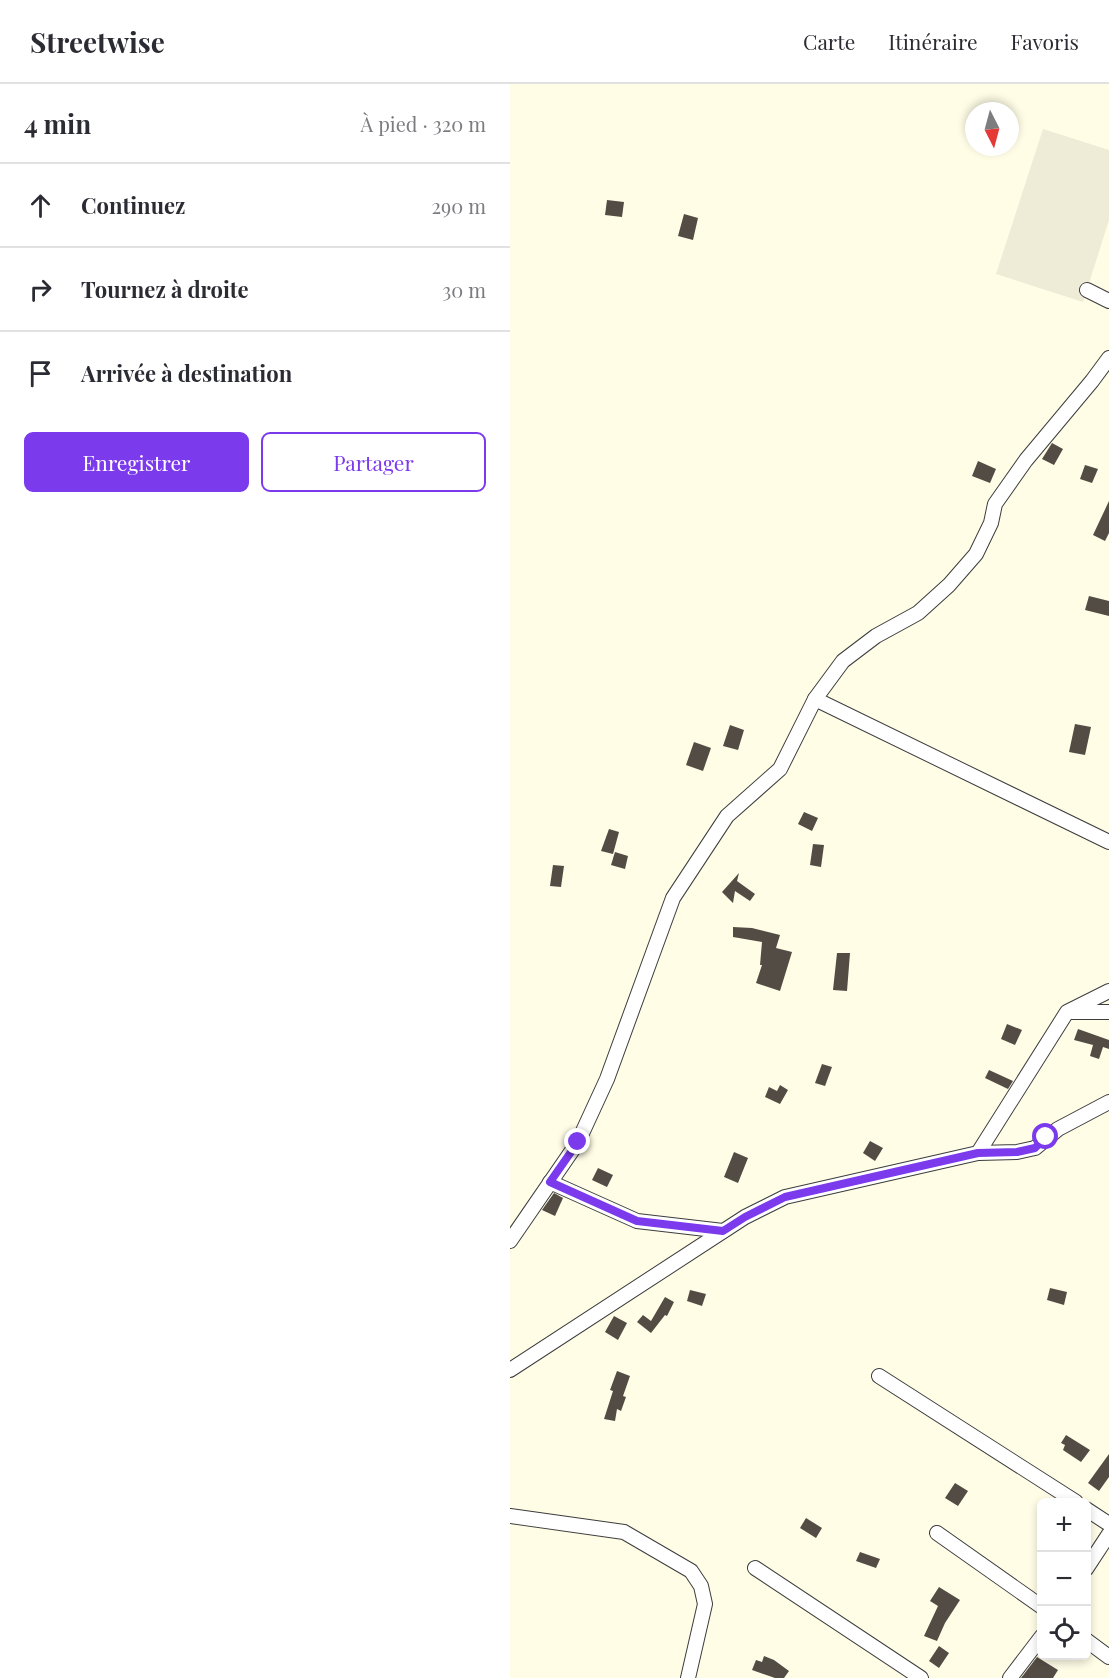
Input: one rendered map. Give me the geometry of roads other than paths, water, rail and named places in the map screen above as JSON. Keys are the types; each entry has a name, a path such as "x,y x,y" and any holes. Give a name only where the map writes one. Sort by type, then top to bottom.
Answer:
{"street":[{"path":"1087,290 1109,301"},
{"path":"510,1241 578,1142 607,1079 673,898 727,816 780,769 815,699 843,662 876,636 918,613 949,585 976,554 991,523 995,504 1026,460 1092,381 1109,357"},
{"path":"815,699 1109,842"},
{"path":"978,1153 1067,1012 1109,991"},
{"path":"1067,1012 1109,1012"},
{"path":"510,1370 745,1217 785,1197 978,1153 1017,1152 1035,1148 1058,1129 1109,1102"},
{"path":"550,1182 637,1221 723,1231"},
{"path":"879,1376 1068,1498"},
{"path":"1091,1512 1109,1524"},
{"path":"510,1516 624,1532 692,1571 701,1586 705,1604 688,1678"},
{"path":"938,1533 1040,1606"},
{"path":"1091,1561 1109,1534"},
{"path":"755,1568 921,1678"},
{"path":"1010,1678 1037,1641"},
{"path":"1091,1644 1109,1657"}]}
